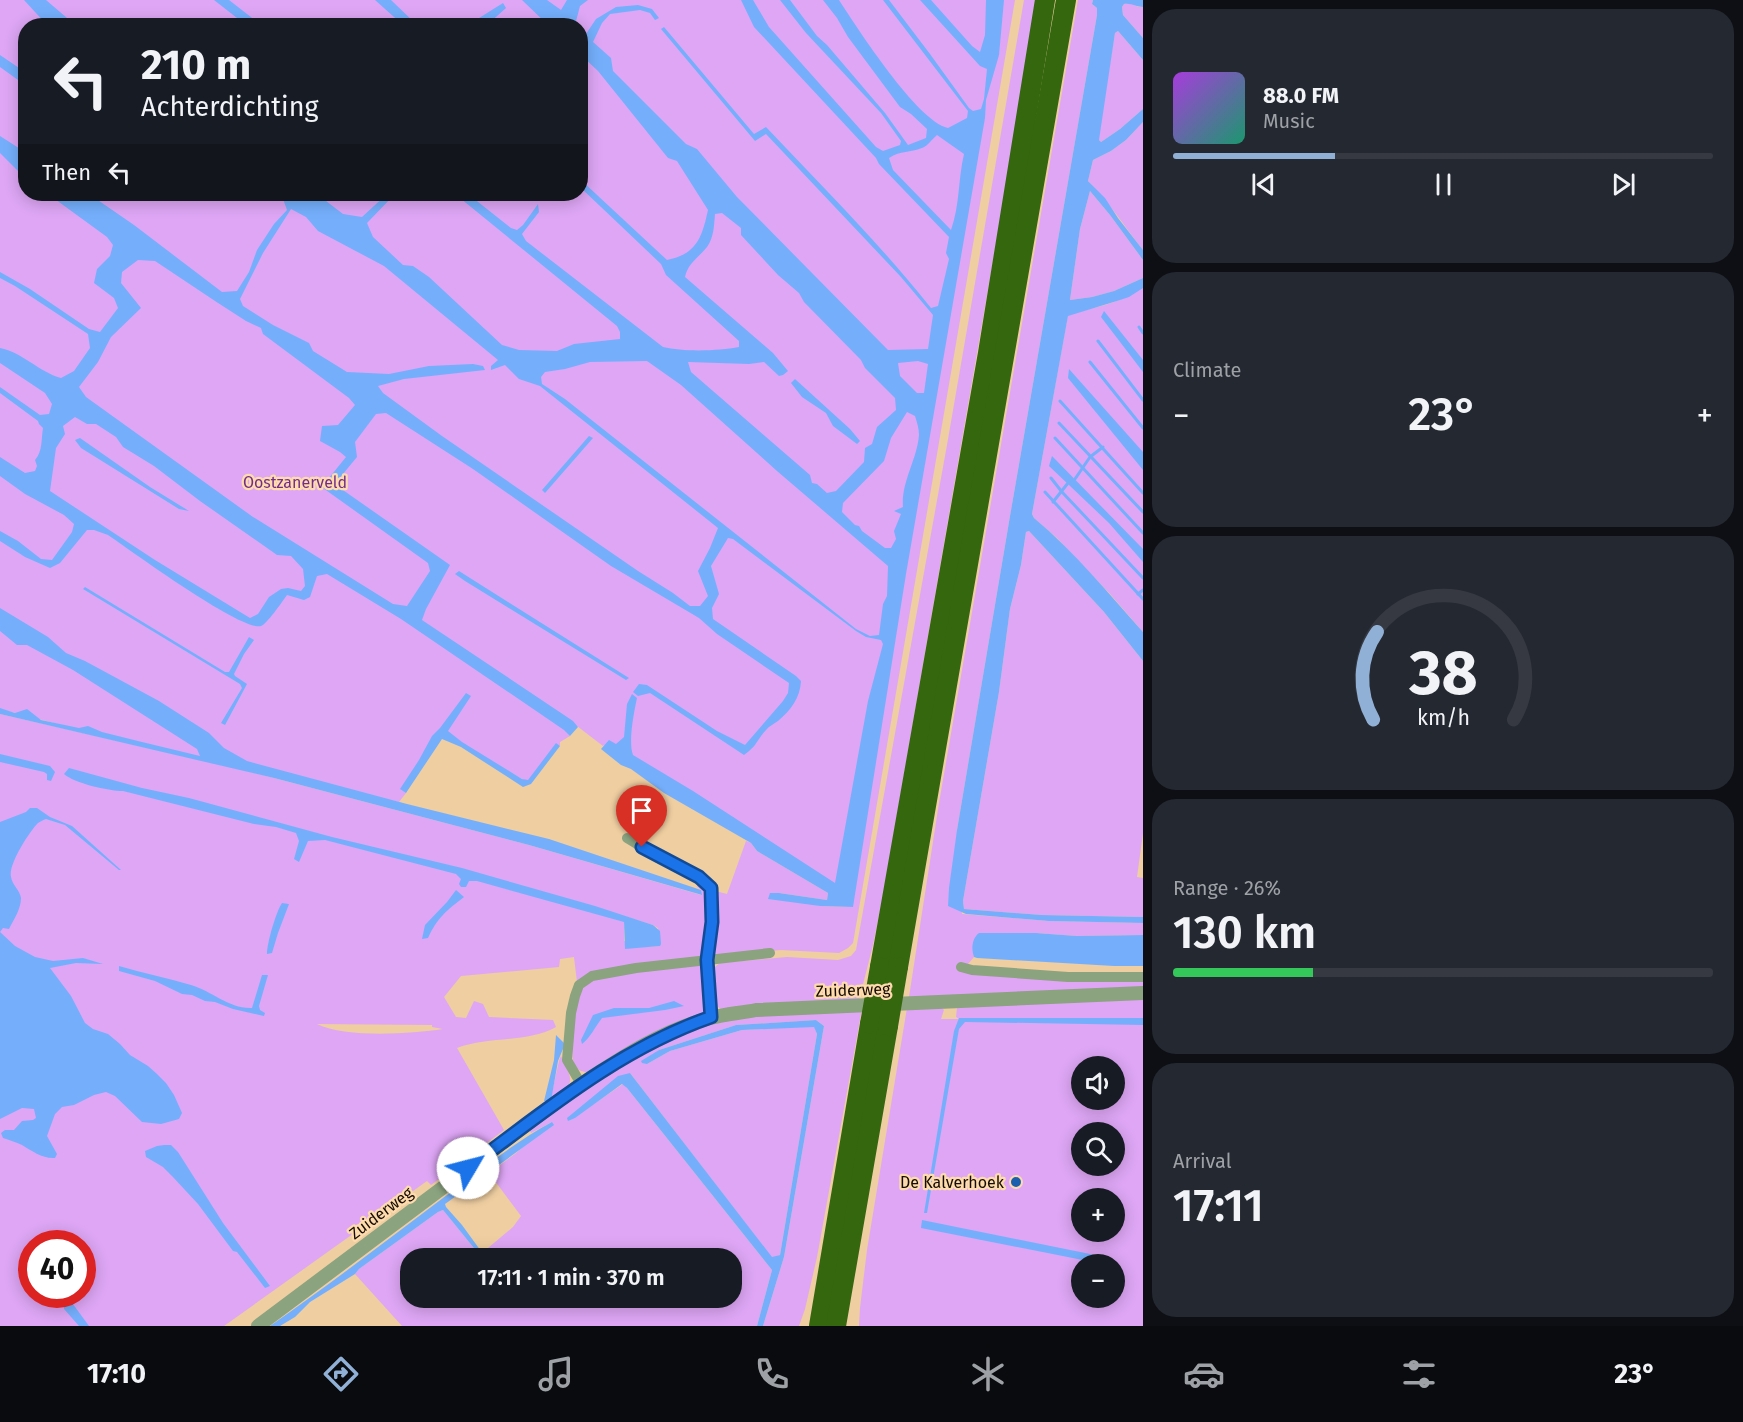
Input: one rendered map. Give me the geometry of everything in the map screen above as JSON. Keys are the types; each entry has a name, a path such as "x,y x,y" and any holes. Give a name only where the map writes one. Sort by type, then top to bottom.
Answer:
{"highway":[{"path":"889,967 1045,0"},
{"path":"819,1326 831,1304 889,967 1066,0"},
{"path":"806,1326 808,1319 831,1304"},
{"path":"831,1304 836,1326"},
{"path":"831,1304 850,1326"}],"street":[{"path":"627,838 699,877 711,888 712,922 707,960 711,1017"},
{"path":"581,1084 567,1060 571,1013 579,985 592,976 636,968 770,953"},
{"path":"961,967 972,970 1068,977 1143,977"},
{"name":"Zuiderweg","path":"258,1326 581,1084 657,1039 711,1017 756,1010 1143,993"}],"green space":[{"name":"Oostzanerveld","path":"0,0 1015,0 853,943 848,948 839,953 781,950 700,956 577,982 574,957 560,959 559,967 461,976 444,997 456,1017 466,1018 474,1001 483,1004 489,1017 553,1020 556,1027 521,1038 469,1044 457,1048 504,1130 431,1185 427,1181 224,1326 0,1326 0,714 166,752 0,709","holes":["577,726 603,746 853,907 820,906 779,893 827,900 828,893 757,851 751,843 746,841 727,894 696,886 701,890 701,895 529,845 224,765 399,802 444,733 529,782 558,745 560,746 560,742 570,736 567,732","624,916 658,928 660,946 645,947 624,941","317,1024 432,1025 432,1027 443,1029 360,1033"]},
{"path":"1024,0 1037,0 1021,99 884,890 859,1000 722,1010 717,1006 714,970 720,963 787,957 838,960 851,956 856,950"},
{"path":"1078,0 1093,0 1092,4 1097,8 1097,15 957,830 962,914 1049,921 1143,923 1143,935 1077,936 979,933 973,952 974,957 962,971 1143,980 1143,988 909,997 939,803"},
{"path":"1132,3 1143,7 1143,38 1123,15 1124,4"},
{"path":"1118,31 1143,60 1143,109 1101,142 1099,130 1115,33"},
{"path":"1143,122 1143,250 1088,181 1093,160 1126,140"},
{"path":"1090,191 1143,260 1143,278 1114,291 1070,300 1080,229"},
{"path":"1143,288 1143,632 1111,595 1032,514 1068,315 1114,302"},
{"path":"1029,531 1104,612 1143,661 1143,833 1137,877 1143,878 1143,917 1042,915 964,909 963,901 999,692 1010,609 1021,565 1026,532"},
{"path":"701,965 706,967 706,1013 588,1072 576,1067 572,1051 575,1012 578,997 586,985 597,979 625,973"},
{"name":"De Kalverhoek","path":"1143,995 1143,1326 859,1326 867,1250 907,1008 941,1007 944,1010 941,1019 959,1019 956,1017 959,1005"},
{"path":"862,1009 817,1257 799,1326 763,1326 784,1257 824,1026 816,1020 736,1025 659,1050 647,1064 670,1051 742,1030 814,1026 817,1034 780,1255 772,1258 630,1073 569,1121 623,1084 627,1088 772,1270 757,1326 402,1326 355,1274 443,1210 474,1248 400,1248 400,1308 742,1308 742,1248 488,1248 513,1227 521,1216 489,1173 552,1122 531,1133 529,1129 620,1066 643,1053 693,1030 737,1018"},
{"path":"561,1056 570,1079 567,1088 556,1098 551,1097"}],"water":[{"path":"24,0 46,0 67,18 41,18"},
{"path":"214,0 229,0 252,18 237,18"},
{"path":"375,0 391,0 410,18 395,18"},
{"path":"522,0 547,0 561,10 567,0 588,0 580,6 577,18 541,18"},
{"path":"741,0 753,0 769,27 876,147 883,151 900,145 901,141 881,113 806,33 780,0 790,0 817,36 885,113 908,145 926,138 927,129 900,107 823,0 839,0 905,92 935,122 948,128 967,118 968,111 883,0 889,0 973,111 981,109 987,69 980,66 920,0 931,0 980,52 985,35 986,0 1004,0 999,55 986,100 985,118 906,574 853,907 820,906 768,899 770,893 779,893 827,900 828,893 757,851 751,843 664,793 601,749 609,740 616,744 624,737 627,704 632,694 637,698 631,735 633,755 835,883 868,701 883,644 881,640 866,637 856,631 733,539 728,538 711,566 719,594 712,608 713,619 801,681 799,693 791,708 767,729 744,755 650,693 638,696 633,692 639,684 647,685 717,731 745,745 783,701 788,693 789,683 717,634 699,618 611,566 473,469 386,413 376,414 355,442 357,457 338,480 340,488 450,565 422,620 573,721 578,727 570,736 401,619 327,574 317,576 310,597 304,600 287,595 271,617 261,626 250,624 210,604 108,535 94,530 87,530 60,563 50,568 25,557 0,541 0,531 18,541 41,559 52,560 72,532 74,524 64,515 25,494 0,476 0,457 25,473 35,471 37,466 35,460 41,449 43,428 38,421 0,393 0,387 40,415 49,414 52,404 45,393 0,363 0,348 61,378 74,371 90,348 88,334 0,278 0,272 30,289 89,329 100,332 118,308 114,298 94,283 97,269 110,256 113,245 107,237 58,201 99,201 222,292 237,291 249,272 257,250 274,224 287,210 284,201 326,201 343,214 362,217 379,201 388,201 367,223 373,237 403,265 413,266 429,277 502,345 519,350 557,351 574,344 620,339 617,326 464,201 477,201 511,228 517,230 538,204 539,212 522,234 526,241 663,347 701,350 739,347 739,341 666,275 661,264 588,195 588,187 667,260 692,249 700,236 708,210 677,161 668,158 588,62 588,31 596,19 616,7 638,5 652,9 659,18 655,20 650,13 640,10 610,14 602,23 593,42 611,58 613,71 686,144 697,149 737,197 888,350 928,349 933,315 901,277 766,134 755,141 661,29 664,27 754,134 766,127 871,238 931,308 938,306 949,259 946,253 949,237 879,164 876,158 754,27","holes":["937,135 964,154 951,230 893,170 889,158 922,148","291,209 306,217 318,231 384,266 498,360 491,366 491,370 505,365 519,379 540,386 718,528 698,571 708,596 700,606 690,606 442,436 383,393 378,386 404,379 485,370 483,366 473,364 429,366 389,374 347,372 313,351 309,343 273,325 243,306 240,299 263,253","722,213 741,228 741,235 778,275 799,293 804,302 895,398 896,410 877,427 872,444 865,448 864,462 836,491 827,493 817,484 812,483 810,475 691,372 688,362 749,364 764,362 779,376 788,371 773,353 685,277 691,264 709,243 715,214","138,260 155,261 246,321 261,328 263,334 349,398 355,405 338,425 322,426 320,441 346,457 323,488 428,563 430,571 407,606 393,604 253,517 86,397 79,387 98,362 111,337 141,308 121,283 122,272","647,361 681,385 888,566 887,596 883,604 879,635 870,636 856,629 565,399 542,384 541,377 545,372 590,362","918,361 928,364 924,393 917,393 900,376 898,363","907,412 915,416 919,433 918,444 904,489 903,507 894,511 901,514 894,531 896,539 891,548 885,548 842,512 843,503 884,461 891,438","75,417 87,424 96,424 116,437 123,447 154,466 277,555 291,556 303,569 305,586 301,591 281,589 269,597 258,614 250,618 155,560 50,491 56,448 65,434 63,426"]},
{"path":"1093,0 1143,0 1143,7 1124,4 1122,7 1123,15 1143,38 1143,60 1118,31 1115,33 1099,140 1101,142 1120,129 1143,109 1143,122 1126,140 1093,160 1088,181 1105,198 1143,250 1143,260 1090,191 1080,229 1070,300 1114,291 1143,278 1143,288 1129,297 1068,316 1032,514 1077,559 1143,632 1143,661 1104,612 1029,531 1026,532 1021,565 1010,609 999,692 963,901 964,909 1042,915 1143,917 1143,923 1049,921 966,914 948,906 957,830 1097,15 1097,8 1092,4"},
{"path":"503,3 506,8 495,18 479,18"},
{"path":"0,55 18,67 18,80 0,67"},
{"path":"0,136 18,148 18,171 0,153"},
{"path":"1104,311 1143,360 1143,372 1101,317"},
{"path":"1069,369 1143,452 1143,470 1068,378"},
{"path":"795,379 850,429 860,441 857,444 833,426 826,413 802,397 791,383"},
{"path":"589,436 593,438 545,493 542,490"},
{"path":"80,438 189,511 179,509 81,448 75,440"},
{"path":"1052,456 1143,549 1143,562 1109,523 1049,466"},
{"path":"459,571 629,678 626,680 465,581 455,574"},
{"path":"85,587 225,672 229,672 249,637 254,640 234,674 247,684 225,725 221,723 242,688 240,684 83,589"},
{"path":"0,608 48,637 66,653 159,701 209,733 224,748 247,761 549,839 701,890 702,895 529,845 274,778 0,714 0,708 15,713 27,709 41,720 79,728 88,726 102,732 200,756 197,749 73,670 27,645 17,645 0,631"},
{"path":"466,693 471,696 448,731 522,779 528,780 556,743 560,746 531,784 523,787 461,747 442,739 406,793 400,789 432,736"},
{"path":"0,754 50,766 55,772 51,781 47,780 47,774 44,772 0,762"},
{"path":"69,768 332,837 462,868 595,906 653,925 660,931 661,944 660,946 625,949 624,922 477,881 469,881 466,887 461,887 459,884 461,879 456,874 325,840 308,841 299,862 294,859 299,841 296,833 123,791 92,786 64,774"},
{"path":"30,808 37,808 50,817 72,826 121,870 65,825 46,819 38,823 20,849 11,872 13,883 21,898 17,914 9,929 3,928 0,932 0,822 26,812"},
{"path":"456,890 464,897 443,915 428,938 422,939 425,925"},
{"path":"282,903 289,904 272,953 267,954 272,928"},
{"path":"0,932 15,946 35,957 53,961 83,958 103,964 76,963 50,968 71,996 85,1023 93,1029 108,1034 130,1055 148,1066 166,1083 182,1113 179,1119 161,1124 142,1122 115,1096 106,1092 74,1105 62,1107 55,1114 47,1136 57,1154 55,1158 42,1156 3,1138 1,1133 5,1130 14,1130 22,1121 36,1118 34,1109 22,1108 0,1119"},
{"path":"979,933 1077,936 1143,935 1143,966 977,958 974,957 972,947"},
{"path":"119,966 191,985 244,1008 252,1008 262,975 268,975 259,1006 260,1010 265,1013 264,1016 182,994 155,981 119,971"},
{"path":"674,1001 684,1006 602,1018 582,1044 581,1040 593,1015 614,1008 649,1008"},
{"path":"959,1018 1143,1018 1143,1025 965,1022 959,1029 927,1213 924,1213 954,1031"},
{"path":"816,1020 824,1026 784,1257 763,1326 757,1326 772,1270 627,1088 622,1084 575,1118 568,1121 567,1118 618,1076 630,1073 772,1257 780,1255 817,1034 814,1027 742,1030 670,1051 647,1064 641,1061 659,1050 736,1025"},
{"path":"556,1035 565,1044 558,1061 551,1101 544,1101 554,1060"},
{"path":"552,1122 554,1125 445,1204 479,1248 474,1248 443,1210 355,1274 310,1302 295,1317 280,1326 270,1326 336,1279 523,1139"},
{"path":"171,1145 178,1152 223,1223 270,1286 265,1288 237,1252 233,1251 198,1204 172,1176 163,1167 146,1157 145,1151"},
{"path":"922,1220 1090,1254 1071,1254 1071,1258 921,1228"},
{"path":"76,1308 89,1326 79,1326 64,1309"}],"waterway":[{"path":"1139,327 1143,333"},
{"path":"1098,341 1143,400"},
{"path":"1090,362 1143,428"},
{"path":"1060,401 1143,493"},
{"path":"1059,423 1143,512"},
{"path":"1055,438 1143,533"},
{"path":"1075,479 1090,457 1103,447"},
{"path":"1051,478 1143,578"},
{"path":"1053,502 1068,483"},
{"path":"1045,492 1143,599"},
{"path":"1138,594 1143,590"}],"place":[{"name":"De Kalverhoek","path":"1016,1182"}],"route":[{"path":"468,1168 581,1084 627,1055 657,1039 711,1017 707,960 713,906 711,888 699,877 642,847"}]}
